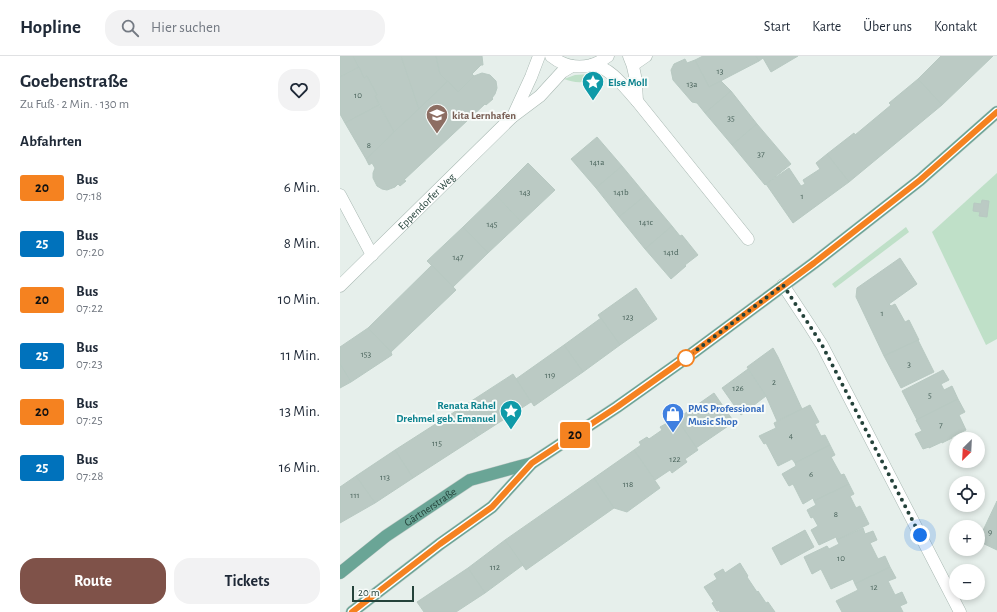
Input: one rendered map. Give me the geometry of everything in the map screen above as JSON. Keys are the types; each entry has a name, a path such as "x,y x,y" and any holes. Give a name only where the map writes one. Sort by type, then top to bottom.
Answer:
{"main road":[{"name":"Gärtnerstraße","path":"352,612 440,544 492,507 532,463 617,407 679,363 872,218 920,180 997,112"},
{"name":"Gärtnerstraße","path":"340,573 386,536 470,480 532,463"}],"street":[{"name":"Eppendorfer Weg","path":"512,117 539,56"},
{"path":"551,56 562,64 582,67 592,65 608,56"},
{"path":"637,101 636,80 631,60 646,56"},
{"path":"592,65 603,68 613,75 637,101 748,239"},
{"name":"Eppendorfer Weg","path":"340,286 512,117 540,96 562,72 572,66"},
{"path":"340,195 372,255"},
{"path":"783,285 822,345 960,612"}],"green space":[{"path":"595,74 601,76 582,82 573,82 564,79 575,75"},
{"path":"997,173 997,339 986,345 932,232"},
{"path":"906,227 909,232 835,288 832,284"}],"building":[{"path":"340,56 353,56 359,67 340,77"},
{"path":"353,56 401,56 419,109 394,132 375,96 377,95 367,76 364,78"},
{"path":"401,56 436,56 440,74 448,81 419,109"},
{"path":"436,56 482,56 483,65 481,65 472,74 474,76 458,92 440,74"},
{"path":"703,56 756,56 759,61 709,87 695,60"},
{"path":"756,56 798,56 771,72 763,58 759,61"},
{"path":"941,56 993,56 942,105 918,79"},
{"path":"685,59 687,63 695,60 709,87 721,81 731,91 705,113 697,103 692,102 673,80 671,70 674,64"},
{"path":"359,67 364,78 367,76 377,95 375,96 379,105 345,123 340,114 340,77"},
{"path":"482,73 490,75 496,81 497,88 492,98 493,99 486,105 485,104 404,180 406,181 400,186 398,184 387,190 377,186 373,178 375,168 372,163 369,165 366,159 448,81 458,92 474,76"},
{"path":"918,79 942,105 849,182 827,154 854,133 855,135 891,105 889,103"},
{"path":"731,91 757,124 732,145 705,113"},
{"path":"379,105 394,132 366,159 345,123"},
{"path":"757,124 791,164 765,185 732,145"},
{"path":"597,137 622,166 596,188 571,159"},
{"path":"827,154 849,182 793,223 766,184 789,168 801,186 805,184 803,180 820,169 816,163"},
{"path":"528,163 555,190 521,222 496,195"},
{"path":"622,166 646,195 619,217 596,188"},
{"path":"496,195 521,222 488,253 463,227"},
{"path":"646,195 672,226 645,249 619,217"},
{"path":"982,200 989,201 987,217 979,216 980,212 973,211 974,203 981,204"},
{"path":"672,226 680,236 682,235 698,255 671,279 645,249"},
{"path":"463,227 488,253 453,287 427,261"},
{"path":"900,258 917,284 889,304 891,306 895,304 905,322 909,320 919,340 884,356 856,297 857,288"},
{"path":"432,265 456,290 391,352 368,328"},
{"path":"636,288 657,319 620,345 598,315"},
{"path":"601,318 620,345 583,372 564,345"},
{"path":"368,328 391,352 392,355 351,382 340,364 340,347"},
{"path":"918,340 934,372 901,388 884,356"},
{"path":"564,345 583,372 534,406 516,379"},
{"path":"773,348 802,409 777,421 766,396 747,367"},
{"path":"340,364 351,382 340,388"},
{"path":"748,369 766,396 741,415 722,388"},
{"path":"943,370 949,380 941,384 944,390 952,386 958,399 917,420 902,391"},
{"path":"513,374 531,402 478,436 459,409"},
{"path":"714,393 734,422 696,448 677,419"},
{"path":"958,399 965,412 959,415 966,430 962,432 949,432 949,440 923,449 915,434 922,431 916,420"},
{"path":"810,405 819,422 815,424 821,436 825,435 830,445 795,463 792,459 778,466 766,443 764,444 759,436 776,428 774,423"},
{"path":"459,409 478,436 413,478 395,450"},
{"path":"677,419 698,450 685,459 687,462 672,473 670,470 655,480 634,450 641,445 639,442 647,437 649,439 662,430 660,427 667,423 669,425"},
{"path":"830,445 835,455 831,457 841,475 844,474 849,484 814,501 813,498 803,504 793,484 789,486 782,474 796,466 795,463"},
{"path":"395,450 413,478 375,503 356,476"},
{"path":"634,450 660,488 627,512 614,508 594,478"},
{"path":"356,476 375,503 340,523 340,487"},
{"path":"594,478 614,508 526,570 505,540"},
{"path":"849,484 854,494 850,496 856,508 860,506 869,524 837,540 836,537 819,545 811,530 818,526 813,517 811,518 807,510 816,505 814,501"},
{"path":"997,501 997,550 985,544 985,526"},
{"path":"863,528 865,534 873,531 877,540 870,543 878,559 885,556 890,567 855,584 853,579 831,589 821,569 812,574 804,557 827,546 829,549 839,544 837,540"},
{"path":"805,530 814,547 781,565 772,548"},
{"path":"505,540 523,565 485,593 468,568"},
{"path":"740,563 757,592 758,591 766,603 768,602 775,612 717,611 712,603 714,602 704,587 717,579 714,574 723,569 725,573"},
{"path":"890,567 896,578 888,581 895,595 902,592 907,603 900,606 903,612 842,612 836,601 858,590 855,584"},
{"path":"468,568 485,593 456,612 424,612 417,602"}],"bus line":[{"name":"20","path":"352,612 440,544 492,507 532,463 617,407 814,263 920,180 997,112"}],"place":[{"name":"Else Moll","path":"593,102"},
{"name":"kita Lernhafen","path":"437,134"},
{"name":"Renata Rahel Drehmel geb. Emanuel","path":"511,430"},
{"name":"PMS Professional Music Shop","path":"673,434"}],"route":[{"path":"686,358 783,285 822,345 920,535"}]}
